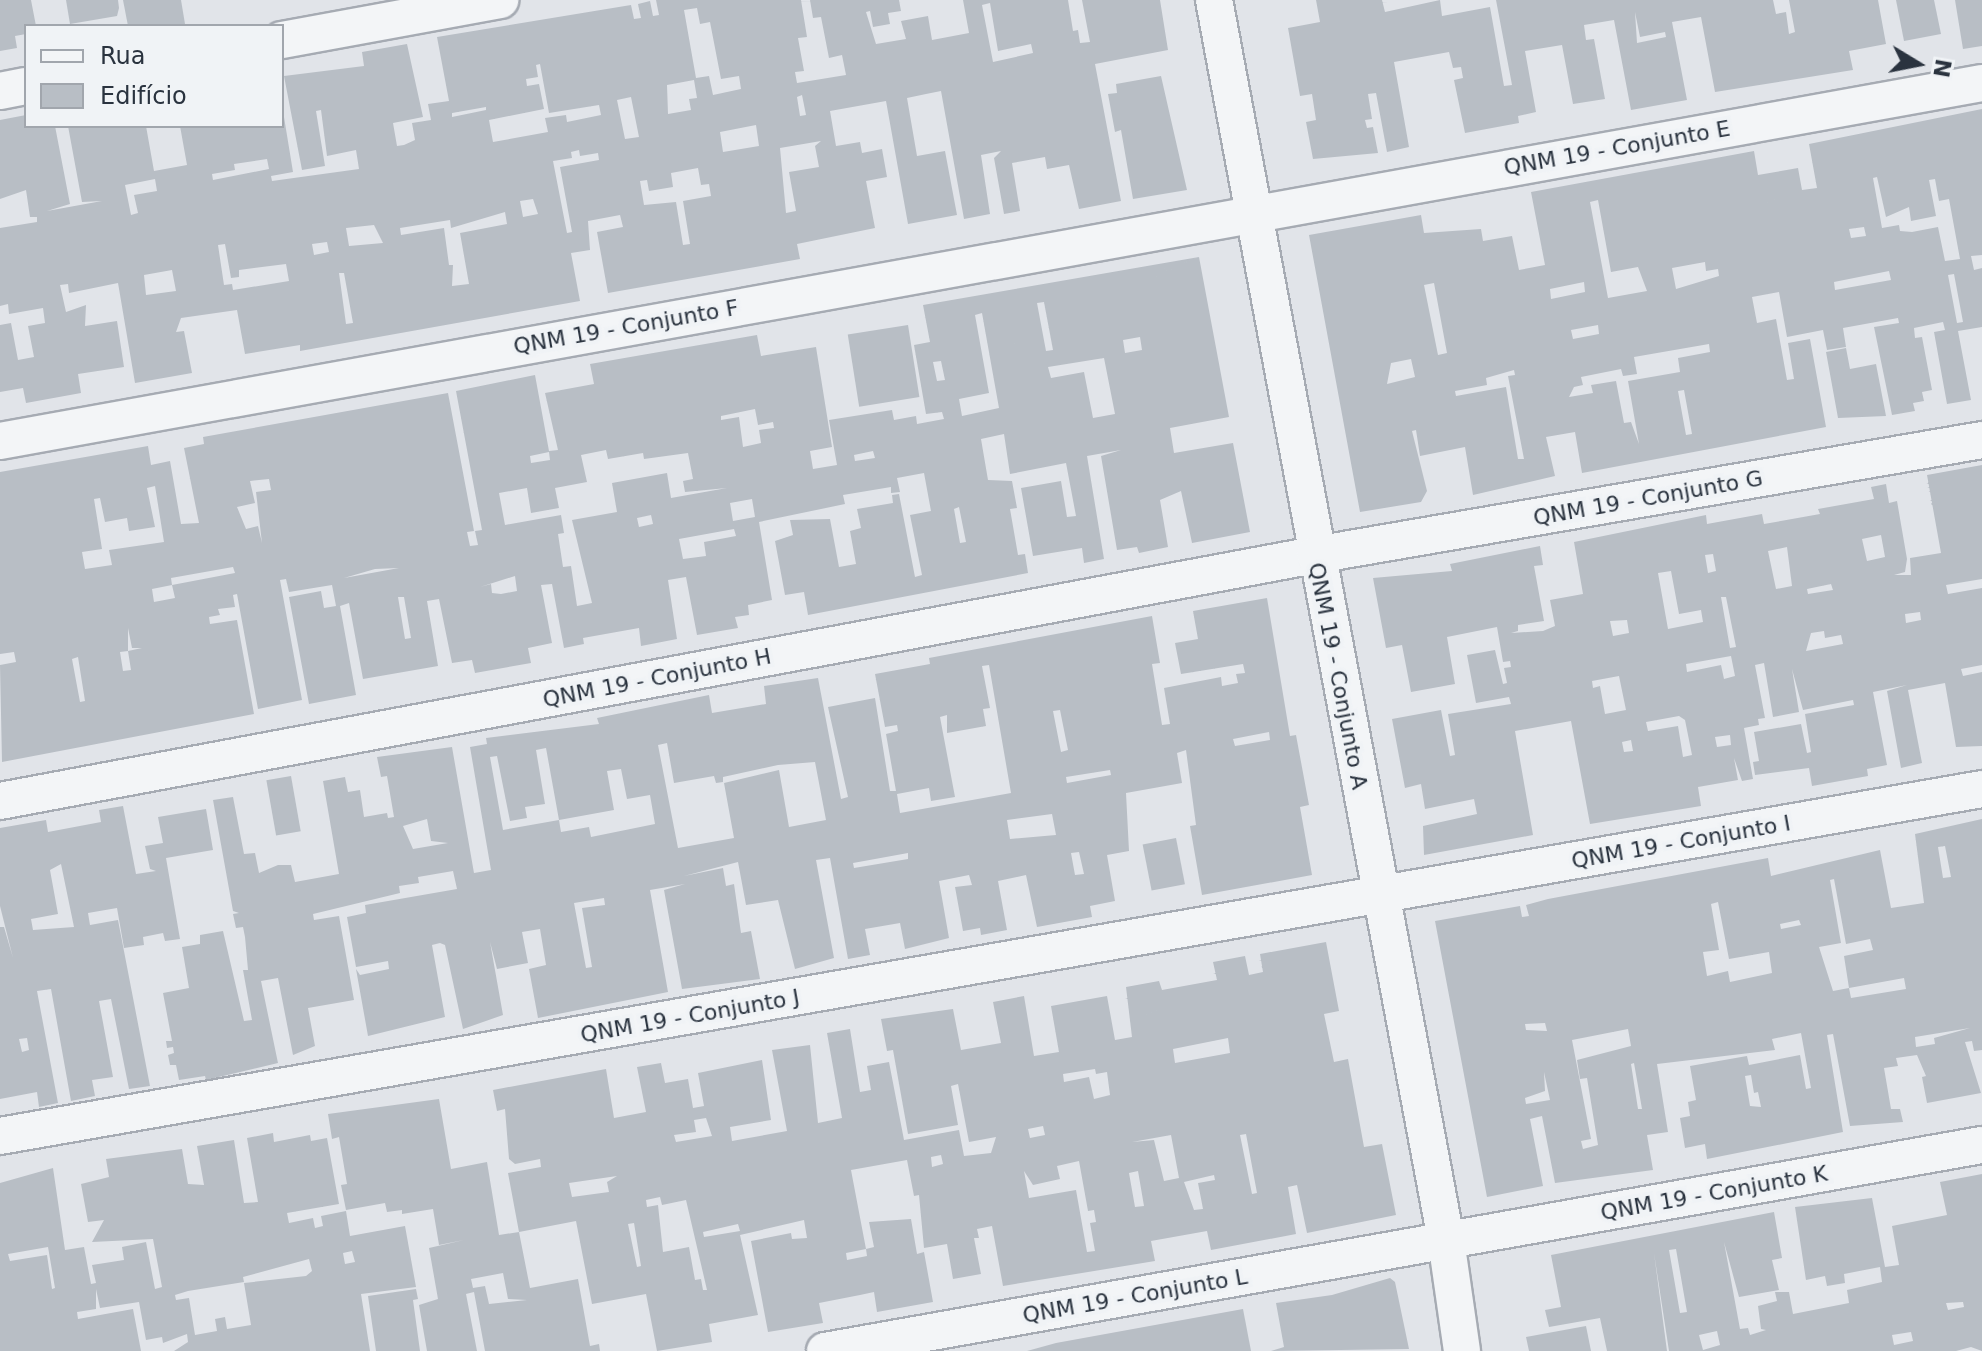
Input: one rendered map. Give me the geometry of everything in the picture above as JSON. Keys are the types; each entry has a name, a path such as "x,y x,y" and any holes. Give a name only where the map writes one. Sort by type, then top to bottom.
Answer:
{"street":[{"path":"284,40 500,0"},
{"name":"QNM 19 - Conjunto A","path":"1214,0 1315,555 1446,1240 1462,1351"},
{"name":"QNM 19 - Conjunto E","path":"1252,213 1982,83"},
{"path":"0,91 24,86"},
{"name":"QNM 19 - Conjunto F","path":"0,441 1252,213"},
{"name":"QNM 19 - Conjunto G","path":"1315,555 1982,440"},
{"name":"QNM 19 - Conjunto H","path":"0,801 1315,555"},
{"name":"QNM 19 - Conjunto I","path":"1380,895 1982,789"},
{"name":"QNM 19 - Conjunto J","path":"0,1136 1380,895"},
{"name":"QNM 19 - Conjunto K","path":"1446,1240 1982,1145"},
{"name":"QNM 19 - Conjunto L","path":"825,1351 1446,1240"}],"building":[{"path":"0,0 31,0 36,24 24,24 24,34 15,36 17,48 0,51"},
{"path":"66,0 118,0 119,8 117,16 70,24"},
{"path":"123,0 181,0 185,24 128,24"},
{"path":"656,0 801,0 807,37 798,38 804,71 795,72 797,83 846,75 842,55 829,58 821,17 813,18 810,0 899,0 901,11 888,13 890,24 873,27 870,11 866,12 876,44 906,39 901,21 928,16 932,40 969,33 963,0 1068,0 1073,31 1078,30 1080,43 1090,42 1082,0 1160,0 1168,50 1095,64 1121,201 1079,209 1069,165 1047,169 1045,157 1012,163 1020,211 1004,214 994,158 1001,151 981,155 990,214 964,219 941,91 907,98 917,156 945,151 957,215 908,224 886,101 830,111 836,146 860,142 862,153 882,149 887,177 866,181 875,228 797,244 800,259 608,293 597,232 623,227 620,215 588,221 590,250 571,253 580,301 300,351 300,345 245,354 237,310 181,318 176,332 184,331 192,373 135,383 118,283 69,293 68,284 60,285 66,312 86,305 85,326 117,321 124,367 78,374 81,393 26,403 23,388 0,392 0,325 11,323 18,360 34,357 28,326 45,323 43,308 9,314 8,304 0,306 0,228 37,222 37,217 30,217 26,190 0,199 0,120 24,115 24,128 55,128 70,204 47,211 102,201 82,202 68,128 146,128 154,171 187,165 180,128 284,128 284,117 293,172 271,176 272,181 359,169 356,150 327,156 321,110 316,111 325,166 302,170 284,76 364,66 362,52 407,44 423,117 393,123 397,146 404,145 415,140 412,123 431,120 428,104 449,101 437,37 631,5 634,19 641,18 638,4 650,1 653,16 659,15","holes":["990,3 998,51 1031,44 1033,53 993,62 982,5","697,8 700,24 710,22 721,79 739,76 741,89 713,95 709,76 696,78 684,10","540,64 549,113 599,105 601,115 567,122 566,115 545,118 548,132 493,142 489,120 544,109 539,84 527,86 526,79 538,77 536,65","694,80 697,98 689,99 691,110 668,114 667,85","802,95 806,115 800,116 797,97","631,97 639,137 625,139 617,100","486,107 486,110 452,117 452,113","756,125 759,146 723,152 720,132","821,141 815,146 819,167 789,172 796,211 786,213 780,148","579,150 580,156 598,153 599,160 560,167 572,232 567,233 553,161 572,158 571,152","267,159 269,169 213,180 212,174 235,170 234,164","698,168 701,185 709,184 711,196 683,201 690,244 683,245 676,202 644,205 640,181 647,180 649,191 673,187 671,173","155,179 157,191 134,195 138,213 131,215 125,185","533,199 538,214 523,217 520,201","505,212 507,224 460,233 469,284 452,286 453,265 449,265 444,228 401,235 400,228 450,220 451,228","374,225 383,243 349,246 346,228","327,242 329,252 314,255 312,244","225,244 231,278 239,277 239,270 286,264 289,281 233,290 232,284 224,285 218,245","172,270 176,291 146,295 144,275","339,273 344,273 353,323 346,324"]},
{"path":"1316,0 1382,0 1385,12 1440,0 1442,16 1490,7 1504,86 1512,85 1496,0 1773,0 1776,14 1786,12 1789,34 1795,32 1789,0 1878,0 1886,44 1849,51 1853,70 1715,92 1701,17 1672,22 1687,100 1631,110 1614,20 1584,25 1586,40 1594,39 1605,99 1573,104 1562,45 1525,51 1536,112 1518,116 1519,123 1465,133 1454,80 1463,78 1461,67 1453,68 1449,52 1394,62 1409,147 1387,152 1376,93 1368,94 1372,119 1365,120 1367,128 1373,127 1378,153 1313,159 1306,122 1316,120 1312,94 1300,96 1288,28 1320,22","holes":["1635,12 1640,37 1665,32 1666,37 1637,43"]},
{"path":"1896,0 1934,0 1941,34 1904,41"},
{"path":"1955,0 1982,0 1982,46 1963,49"},
{"path":"1161,76 1187,190 1133,199 1121,130 1115,132 1108,94 1117,93 1116,84"},
{"path":"1982,109 1982,255 1971,256 1974,270 1982,268 1982,327 1958,331 1971,400 1947,404 1934,332 1945,330 1943,322 1914,328 1915,338 1922,337 1932,390 1922,392 1924,401 1913,403 1915,411 1892,415 1874,327 1899,323 1898,318 1843,328 1846,347 1827,350 1823,330 1787,337 1779,292 1752,297 1757,323 1776,319 1787,380 1794,379 1788,343 1810,339 1826,427 1582,473 1575,432 1546,437 1555,476 1473,495 1465,447 1420,456 1416,430 1412,431 1427,491 1421,502 1360,512 1309,235 1421,215 1424,233 1481,229 1483,241 1512,236 1519,270 1545,265 1531,192 1754,151 1758,175 1798,168 1802,190 1817,188 1809,144","holes":["1877,177 1886,217 1909,207 1911,221 1936,216 1929,180 1935,179 1939,201 1949,199 1960,259 1945,261 1938,227 1912,232 1900,231 1899,225 1882,228 1873,178","1598,200 1611,272 1638,267 1647,291 1608,298 1590,202","1864,227 1866,236 1851,238 1849,229","1705,262 1706,271 1718,269 1719,276 1676,289 1672,268","1889,271 1891,280 1835,290 1834,282","1954,274 1963,322 1957,323 1948,275","1584,282 1585,292 1551,299 1550,289","1434,283 1447,353 1438,355 1424,285","1598,325 1599,334 1573,339 1571,330","1709,344 1710,352 1678,358 1680,372 1628,381 1639,444 1631,422 1624,423 1616,381 1591,385 1593,393 1569,397 1574,387 1583,385 1581,377 1621,369 1623,376 1637,374 1634,357","1411,359 1415,377 1387,384 1391,363","1514,370 1515,375 1508,376 1524,459 1518,459 1506,387 1456,396 1455,391 1487,385 1486,378","1684,390 1692,434 1686,435 1678,391"]},
{"path":"1199,257 1229,417 1170,428 1174,453 1233,443 1250,532 1192,543 1181,491 1160,500 1168,547 1139,553 1137,547 1117,550 1101,456 1121,450 1087,456 1104,559 1084,563 1082,548 1033,556 1021,488 1061,481 1067,517 1076,516 1066,463 1010,474 1004,434 981,439 988,480 1012,481 1017,508 1010,509 1018,555 1025,554 1028,573 808,615 804,592 785,595 775,541 793,535 790,520 830,519 839,567 856,564 850,531 861,528 857,509 893,503 892,495 899,494 915,577 922,575 910,515 931,511 924,473 897,478 900,492 891,493 891,487 843,495 845,504 759,522 772,600 748,605 749,615 735,617 738,628 697,635 686,577 668,580 677,639 641,646 639,628 583,638 584,644 564,648 552,584 541,585 552,643 528,648 531,663 475,673 472,660 452,663 439,599 427,601 438,666 363,679 349,603 340,606 356,695 309,704 289,597 321,591 324,608 336,606 332,585 289,592 286,579 280,580 302,700 258,709 237,594 233,595 235,607 218,609 220,615 209,617 210,624 237,620 254,714 2,762 0,665 16,662 14,652 0,654 0,472 148,446 151,465 170,461 181,524 199,523 184,448 204,444 203,437 448,393 474,531 467,532 470,546 478,545 475,531 482,530 456,391 535,375 549,451 558,450 545,393 594,384 590,364 757,335 761,356 816,347 832,447 810,451 813,469 837,465 829,420 892,410 894,420 916,416 917,424 944,419 942,412 926,414 914,345 930,342 923,305","holes":["1044,302 1053,350 1046,351 1037,303","982,313 999,408 962,416 959,399 989,393 975,315","1140,337 1142,350 1125,353 1123,340","1104,358 1115,414 1093,418 1084,372 1051,378 1048,367","941,361 945,380 937,381 933,362","755,409 758,425 773,422 774,428 759,430 761,443 743,447 739,417 721,420 721,416","606,450 608,459 643,453 644,459 688,453 693,479 683,481 685,492 727,488 671,498 667,473 612,483 617,512 572,520 592,603 577,606 571,566 563,567 558,534 564,533 561,515 505,525 499,493 527,488 531,513 559,508 555,488 587,482 581,455","873,451 875,458 855,461 854,455","549,452 550,460 531,463 530,456","269,479 271,490 256,492 262,543 258,526 246,529 237,507 255,503 250,481","155,486 164,542 109,550 112,565 85,569 82,552 102,549 94,499 100,498 105,522 127,518 129,531 155,527 147,488","752,499 755,517 733,521 730,503","959,507 966,542 960,543 954,509","651,515 653,524 639,527 637,518","734,529 736,536 704,542 706,556 683,559 679,539","233,567 235,573 172,585 171,578","399,568 344,578 375,569","515,576 517,591 492,593 491,584 480,587","172,585 175,598 154,602 152,589","398,597 404,597 411,638 405,639","128,628 132,648 142,648 128,651","128,651 131,670 123,671 120,652","78,657 85,701 80,702 72,659"]},
{"path":"908,325 919,397 859,407 848,335"},
{"path":"1846,348 1850,369 1876,364 1886,416 1838,418 1826,352"},
{"path":"1982,465 1982,579 1946,585 1948,594 1982,588 1982,665 1961,669 1963,676 1982,672 1982,746 1956,747 1945,683 1908,690 1922,763 1901,768 1887,691 1907,685 1873,692 1887,765 1867,769 1868,776 1812,786 1809,768 1755,775 1753,762 1759,761 1754,732 1801,724 1807,753 1811,752 1805,714 1854,705 1853,700 1803,710 1792,669 1799,712 1773,717 1764,663 1755,665 1765,718 1758,719 1759,725 1744,728 1753,779 1742,781 1734,758 1738,780 1698,787 1701,806 1590,824 1571,721 1515,731 1533,835 1424,855 1423,826 1477,814 1474,799 1425,809 1421,784 1405,788 1392,719 1441,710 1450,756 1455,755 1448,714 1511,704 1509,697 1476,703 1467,655 1495,650 1503,684 1507,683 1504,668 1511,667 1510,661 1503,662 1497,627 1447,637 1455,684 1411,692 1402,645 1386,648 1373,578 1452,571 1450,564 1540,546 1543,565 1534,566 1544,621 1518,625 1518,631 1511,633 1543,631 1555,626 1550,600 1583,594 1574,542 1706,515 1707,524 1762,514 1764,524 1820,514 1818,509 1874,499 1871,487 1886,484 1889,503 1897,501 1907,559 1905,572 1894,575 1911,575 1910,558 1941,553 1927,475","holes":["1881,535 1885,557 1867,561 1862,539","1787,547 1792,586 1776,589 1768,551","1713,554 1716,571 1708,573 1705,555","1671,571 1679,614 1701,610 1703,622 1668,629 1658,573","1831,584 1833,590 1808,594 1807,589","1721,597 1726,597 1736,647 1730,648","1920,612 1921,620 1906,623 1905,614","1627,620 1629,633 1613,636 1610,621","1824,631 1825,638 1841,635 1843,644 1806,651 1811,633","1731,656 1735,676 1724,679 1721,665 1687,672 1686,664","1619,676 1626,710 1605,714 1600,686 1593,688 1592,681","1679,716 1685,720 1692,755 1683,757 1678,726 1648,731 1646,722","1730,735 1731,745 1717,747 1715,737","1631,740 1633,751 1624,752 1622,742"]},
{"path":"1267,598 1290,736 1296,735 1309,805 1300,807 1312,875 1202,895 1190,826 1196,825 1186,750 1177,753 1182,783 1126,793 1129,851 1107,855 1115,901 1090,906 1092,917 1037,927 1026,875 998,881 1007,930 981,935 980,928 963,931 955,887 972,885 969,875 939,881 949,938 905,949 900,923 865,929 870,955 848,959 830,858 816,860 834,958 795,969 778,900 746,905 738,862 684,876 723,868 726,886 734,884 741,933 751,931 760,979 682,989 664,890 685,884 650,890 668,992 538,1018 529,969 546,965 540,929 522,932 528,963 497,969 490,942 503,1015 463,1029 445,945 440,943 432,945 445,1017 368,1036 356,969 360,975 389,969 388,961 356,967 347,917 366,913 365,905 457,889 453,871 418,877 419,883 399,886 400,893 313,914 314,920 339,916 354,1000 308,1008 315,1046 293,1055 278,978 261,981 278,1063 206,1080 205,1076 179,1080 176,1065 170,1065 168,1055 174,1053 173,1047 167,1048 166,1041 172,1041 163,993 189,988 182,947 200,944 200,935 223,931 244,1021 252,1020 243,970 248,970 245,937 243,927 236,928 233,914 239,913 233,911 213,800 233,797 244,854 255,853 259,873 278,865 291,865 295,882 339,874 323,781 345,777 348,792 360,790 364,817 387,813 388,818 394,817 387,776 381,777 377,757 452,747 474,873 491,870 470,747 487,744 486,738 599,724 597,718 709,695 712,713 766,704 764,686 818,678 841,799 848,797 828,707 875,698 890,791 896,791 886,734 898,731 897,725 885,727 875,674 930,664 929,658 1152,616 1160,663 1152,664 1162,725 1170,724 1164,688 1221,677 1222,686 1238,683 1236,674 1245,673 1243,664 1181,674 1175,643 1198,639 1193,611","holes":["989,665 1011,793 900,813 897,794 929,788 931,801 955,797 940,717 947,715 947,733 986,726 983,709 990,708 982,666","1060,710 1068,750 1061,752 1053,711","1269,732 1270,740 1235,746 1233,739","667,743 674,783 714,776 716,783 723,782 723,777 778,765 815,762 826,820 789,827 779,770 724,783 734,838 678,848 658,745","546,748 559,820 503,830 490,757 497,756 510,821 527,818 525,807 545,804 536,750","621,769 627,799 650,795 655,824 591,837 589,827 561,832 559,820 614,810 607,771","1110,770 1111,775 1067,783 1066,777","1052,814 1056,835 1010,839 1007,820","427,819 431,841 448,843 413,849 403,826","1079,852 1084,874 1075,875 1071,853","908,853 908,859 854,868 853,863","604,898 605,905 582,908 592,967 586,968 574,903"]},
{"path":"291,776 301,831 276,835 266,780"},
{"path":"123,806 136,874 156,871 150,869 145,846 163,843 158,817 206,809 213,850 166,858 180,939 165,941 163,933 143,937 144,945 124,948 117,908 88,913 90,925 118,920 150,1086 129,1089 111,999 99,1001 113,1077 92,1080 95,1096 71,1101 51,989 37,991 58,1103 39,1107 37,1092 0,1099 0,927 4,927 13,958 0,906 0,828 46,820 48,832 101,822 99,810","holes":["61,864 74,927 33,930 31,919 58,914 50,870","27,1038 29,1050 22,1052 19,1039"]},
{"path":"1982,819 1982,1050 1974,1051 1972,1041 1965,1042 1981,1093 1927,1103 1922,1077 1926,1076 1917,1055 1896,1058 1898,1066 1884,1068 1891,1109 1900,1109 1903,1122 1850,1126 1833,1034 1827,1035 1843,1132 1707,1159 1705,1144 1685,1148 1680,1118 1690,1116 1688,1102 1696,1100 1690,1066 1747,1056 1749,1065 1800,1055 1806,1089 1811,1088 1801,1033 1772,1039 1775,1050 1657,1064 1668,1132 1647,1135 1653,1170 1555,1183 1542,1116 1530,1119 1543,1186 1487,1197 1435,921 1520,906 1522,917 1529,916 1526,905 1548,899 1768,858 1771,876 1880,850 1891,908 1924,903 1915,834","holes":["1945,846 1951,877 1943,878 1938,847","1834,879 1846,944 1870,939 1873,950 1844,956 1849,988 1833,991 1819,947 1841,943 1830,880","1718,902 1729,959 1769,952 1772,973 1730,982 1728,971 1707,976 1703,952 1719,950 1711,904","1799,920 1801,925 1781,929 1780,924","1904,978 1906,989 1851,998 1849,988","1545,1023 1547,1031 1526,1030 1525,1024","1970,1028 1934,1038 1935,1044 1916,1047 1915,1037","1628,1029 1631,1046 1577,1060 1580,1079 1587,1078 1598,1145 1583,1149 1581,1141 1591,1139 1572,1040","1634,1063 1642,1109 1638,1109 1631,1064","1544,1072 1550,1100 1526,1104 1525,1098 1545,1091","1751,1075 1754,1093 1758,1092 1761,1107 1750,1106 1745,1076"]},
{"path":"1176,838 1185,884 1152,891 1143,844"},
{"path":"1326,942 1339,1011 1324,1014 1334,1062 1348,1059 1364,1147 1382,1144 1396,1215 1307,1233 1297,1185 1288,1187 1296,1234 1211,1250 1207,1231 1151,1241 1155,1261 1003,1286 992,1226 977,1229 979,1238 974,1238 981,1274 953,1279 947,1244 924,1248 919,1195 914,1196 907,1160 851,1170 866,1249 874,1247 869,1222 911,1219 917,1254 924,1252 933,1302 877,1312 874,1292 819,1303 823,1323 768,1332 751,1241 791,1233 792,1239 807,1238 804,1220 740,1235 758,1315 709,1324 712,1342 657,1351 646,1294 592,1304 576,1221 519,1232 508,1173 541,1167 540,1159 515,1164 509,1159 505,1109 497,1111 493,1090 606,1069 614,1118 646,1112 637,1067 661,1063 665,1083 688,1079 693,1108 704,1106 698,1073 762,1060 771,1120 730,1127 732,1141 787,1131 772,1050 810,1045 818,1123 842,1118 827,1033 850,1029 860,1092 871,1090 867,1066 889,1062 904,1140 959,1130 964,1156 991,1153 996,1137 969,1142 958,1084 951,1086 958,1125 908,1134 893,1050 887,1051 881,1019 953,1009 961,1050 1001,1043 993,1002 1024,996 1034,1056 1059,1052 1051,1006 1107,996 1115,1040 1132,1037 1126,987 1159,981 1162,990 1217,980 1213,962 1245,956 1249,975 1263,972 1260,954","holes":["1228,1038 1230,1053 1175,1063 1173,1049","1095,1069 1096,1074 1107,1072 1110,1095 1094,1099 1089,1077 1064,1082 1063,1074","706,1118 712,1136 676,1142 674,1135 696,1132 694,1120","1043,1126 1045,1135 1030,1138 1028,1129","1246,1134 1257,1193 1252,1194 1240,1135","1171,1135 1179,1178 1164,1181 1154,1140 1132,1142","941,1155 943,1164 932,1167 931,1157","1079,1161 1088,1211 1094,1210 1096,1222 1090,1223 1095,1251 1087,1252 1076,1190 1029,1198 1024,1171 1033,1185 1060,1179 1057,1166","1138,1171 1144,1206 1135,1207 1129,1173","1214,1175 1215,1180 1198,1183 1203,1209 1194,1210 1184,1182","617,1176 607,1182 609,1192 572,1197 569,1183","660,1197 662,1205 686,1200 707,1290 703,1290 701,1279 695,1280 689,1247 663,1252 658,1205 647,1207 646,1200","634,1223 641,1266 637,1267 628,1224","738,1224 740,1231 704,1237 703,1232","866,1249 867,1256 847,1260 846,1253"]},
{"path":"439,1099 451,1169 487,1162 499,1235 519,1232 530,1288 578,1279 590,1346 599,1344 600,1351 485,1351 474,1292 466,1294 477,1351 427,1351 419,1305 438,1299 429,1248 464,1240 439,1245 433,1209 402,1214 402,1210 387,1212 385,1203 346,1210 341,1185 347,1184 339,1137 332,1139 328,1114","holes":["503,1273 508,1299 527,1300 489,1304 485,1286 473,1288 471,1279"]},
{"path":"273,1133 274,1142 310,1135 311,1141 327,1138 339,1204 287,1213 289,1223 313,1218 315,1228 323,1226 321,1216 346,1211 350,1236 405,1226 416,1287 361,1294 370,1351 174,1351 188,1342 187,1334 163,1343 162,1337 146,1340 139,1302 100,1308 96,1289 96,1309 77,1312 78,1319 133,1309 141,1351 0,1351 0,1183 53,1168 65,1250 84,1247 91,1284 96,1283 92,1265 124,1260 122,1247 146,1242 155,1289 162,1287 153,1239 92,1242 104,1220 88,1222 81,1184 109,1177 106,1159 182,1149 188,1184 204,1185 197,1146 234,1140 244,1203 258,1202 247,1138","holes":["48,1247 55,1288 52,1289 47,1255 10,1261 8,1254","352,1251 355,1262 345,1264 343,1253","309,1259 312,1271 306,1276 244,1283 251,1325 227,1329 225,1317 215,1319 217,1331 195,1335 189,1298 176,1300 175,1295 244,1282 243,1277"]},
{"path":"1982,1174 1982,1351 1971,1347 1956,1351 1669,1351 1654,1253 1667,1351 1607,1351 1600,1318 1549,1327 1545,1310 1561,1307 1551,1255 1774,1212 1782,1258 1772,1260 1779,1290 1739,1297 1724,1242 1740,1329 1748,1328 1750,1335 1766,1330 1761,1329 1758,1306 1777,1301 1775,1292 1789,1292 1793,1314 1849,1303 1847,1290 1882,1282 1880,1267 1844,1274 1845,1283 1827,1286 1825,1276 1806,1280 1795,1207 1872,1198 1885,1267 1899,1265 1892,1226 1947,1215 1940,1182","holes":["1676,1249 1687,1312 1680,1313 1669,1250","1963,1302 1964,1307 1948,1310 1946,1303","1717,1331 1720,1345 1703,1350 1699,1335","1911,1332 1913,1341 1894,1345 1892,1335"]},
{"path":"1390,1278 1395,1282 1409,1349 1271,1351 1284,1347 1276,1303 1332,1295"},
{"path":"416,1289 418,1299 413,1300 420,1351 376,1351 368,1296"},
{"path":"1243,1309 1251,1351 1027,1351 1056,1343"},
{"path":"1586,1326 1591,1351 1529,1351 1526,1337"}]}
